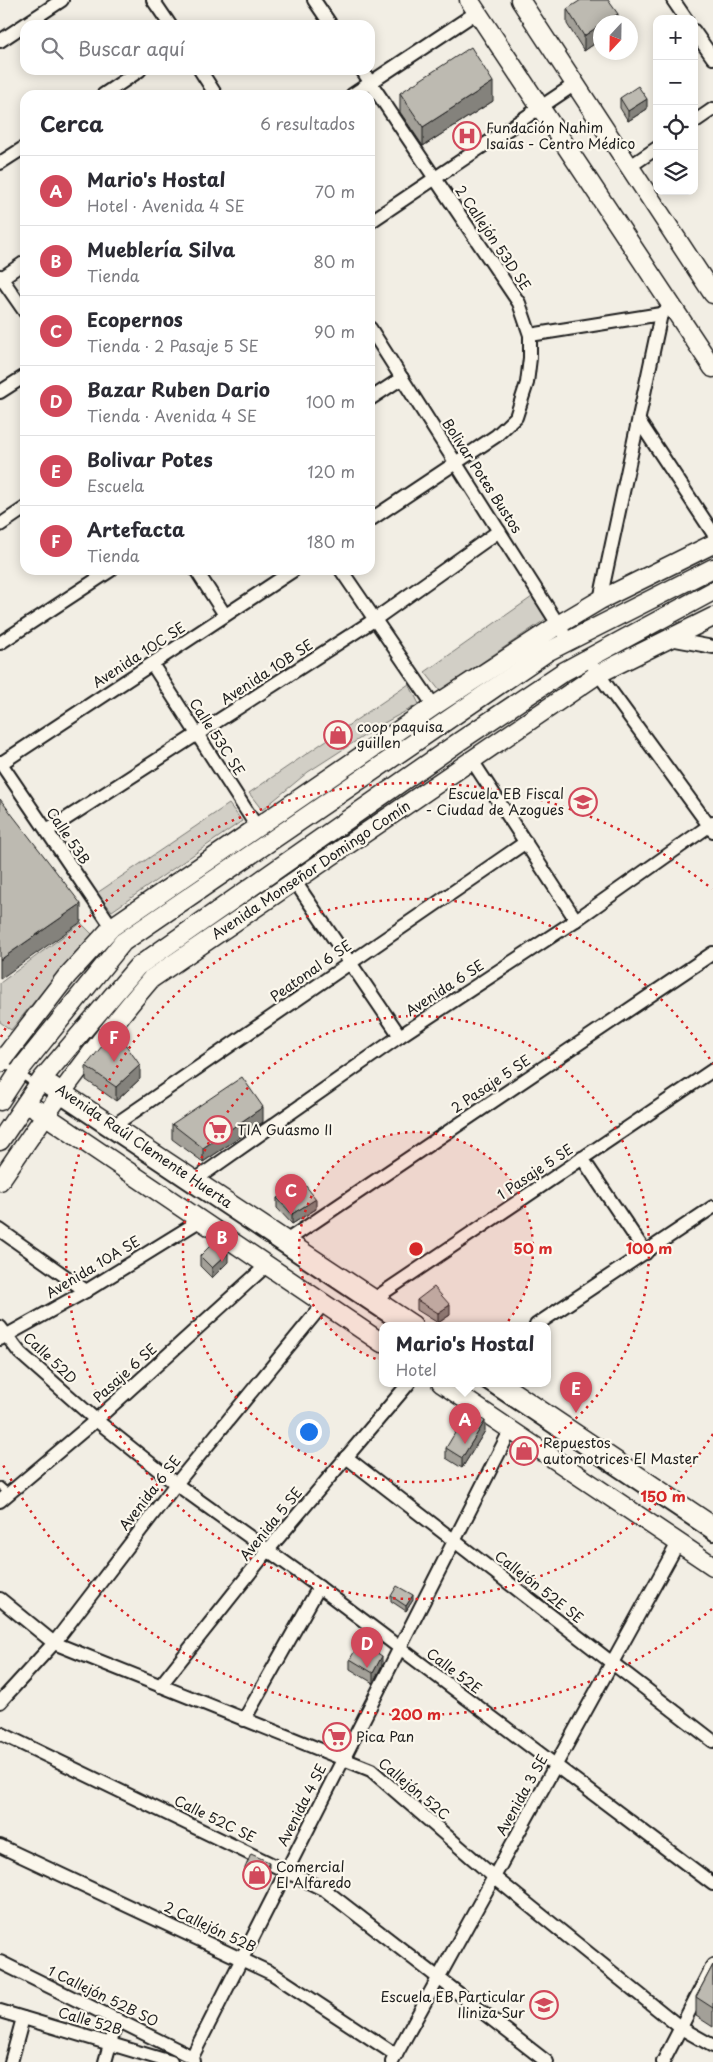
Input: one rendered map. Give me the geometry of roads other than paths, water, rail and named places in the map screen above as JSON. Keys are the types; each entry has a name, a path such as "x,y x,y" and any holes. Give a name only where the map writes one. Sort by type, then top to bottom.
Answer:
{"main road":[{"path":"520,0 713,294"},
{"path":"473,6 540,108 667,311 713,368"},
{"path":"1,1058 67,976 112,927 434,706 558,625 600,600 713,544"},
{"path":"379,1341 26,1102 2,1092 123,942 568,640 713,568"},
{"name":"Avenida Monseñor Domingo Comín","path":"0,1141 40,1082 137,966 460,741 587,658 713,591"},
{"name":"Avenida Monseñor Domingo Comín","path":"0,1181 58,1095 116,1019 151,980 177,960 296,882 470,759 598,674 713,617"},
{"path":"213,858 223,874"},
{"name":"Avenida Raúl Clemente Huerta","path":"1,1058 21,1069 58,1095 113,1126 408,1322"},
{"path":"447,1387 713,1566"},
{"path":"506,1387 713,1526"}],"street":[{"path":"32,20 62,0"},
{"path":"153,0 167,20"},
{"path":"314,0 328,20"},
{"path":"673,0 683,15"},
{"path":"359,90 473,6"},
{"path":"0,41 20,28"},
{"path":"698,37 713,58"},
{"path":"110,90 133,75"},
{"path":"203,75 213,90"},
{"name":"2 Callejón 53D SE","path":"365,75 519,303 530,335 527,383 516,417 496,436 456,463"},
{"path":"375,219 575,84"},
{"path":"698,119 713,109"},
{"path":"0,163 20,150"},
{"path":"629,167 654,150"},
{"path":"20,265 0,278 20,305"},
{"path":"530,335 667,311 639,420 600,600"},
{"name":"Bolivar Potes Bustos","path":"375,336 568,640"},
{"path":"375,396 402,378"},
{"path":"0,392 20,379"},
{"path":"639,420 713,533"},
{"path":"375,517 456,463"},
{"path":"0,525 20,511"},
{"name":"Avenida 10B SE","path":"47,832 374,620 499,530"},
{"path":"0,643 103,575"},
{"path":"199,575 226,615"},
{"name":"Avenida 10C SE","path":"0,763 286,575"},
{"path":"344,575 434,706"},
{"path":"670,639 713,647"},
{"path":"587,658 712,827"},
{"name":"Calle 53C SE","path":"152,664 257,827"},
{"path":"470,759 576,920"},
{"name":"Calle 53B","path":"0,763 112,927"},
{"name":"Avenida 6 SE","path":"195,1180 400,1036 576,920 712,827"},
{"name":"Peatonal 6 SE","path":"113,1126 526,842"},
{"path":"296,882 400,1036"},
{"name":"2 Pasaje 5 SE","path":"286,1241 713,953"},
{"name":"1 Pasaje 5 SE","path":"374,1299 713,1070"},
{"path":"582,1158 646,1253"},
{"path":"541,1322 713,1207"},
{"name":"Avenida 10A SE","path":"2,1334 86,1291 201,1220"},
{"path":"0,1230 86,1291"},
{"name":"Pasaje 6 SE","path":"3,1494 96,1420 267,1265"},
{"name":"Avenida 6 SE","path":"0,1702 54,1643 176,1484 324,1303"},
{"name":"Calle 52D","path":"2,1334 20,1353 96,1420 176,1484"},
{"name":"Avenida 5 SE","path":"160,1686 268,1550 406,1387"},
{"name":"Avenida 4 SE","path":"192,2059 454,1539 511,1430"},
{"name":"Callejón 52E SE","path":"346,1457 454,1539 611,1664 713,1741"},
{"name":"Calle 52E","path":"176,1484 319,1587 713,1884"},
{"name":"Avenida 3 SE","path":"394,2058 678,1543"},
{"path":"244,1720 319,1587"},
{"name":"Callejón 52C","path":"0,1599 54,1643 342,1760 371,1770 494,1877 681,2028 713,2046"},
{"name":"Calle 52C SE","path":"0,1733 325,1890 547,2062"},
{"name":"2 Callejón 52B","path":"0,1846 273,1974 394,2058"},
{"name":"1 Callejón 52B SO","path":"0,1962 117,2019 192,2059"},
{"path":"663,2062 713,1965"},
{"name":"Calle 52B","path":"0,2011 110,2042 171,2062"},
{"path":"11,2062 23,2018"},
{"path":"105,2062 117,2019"}],"lane":[{"path":"58,1095 392,1322"},
{"path":"488,1387 713,1537"}],"place":[{"name":"Fundación Nahim Isaias - Centro Médico","path":"467,136"},
{"name":"coop paquisa guillen","path":"338,735"},
{"name":"Escuela EB Fiscal - Ciudad de Azogues","path":"583,802"},
{"name":"Artefacta","path":"114,1062"},
{"name":"TIA Guasmo II","path":"218,1130"},
{"name":"Ecopernos","path":"291,1215"},
{"name":"Mueblería Silva","path":"222,1262"},
{"name":"Bolivar Potes","path":"576,1413"},
{"name":"Mario's Hostal","path":"465,1444"},
{"name":"Repuestos automotrices El Master","path":"524,1451"},
{"name":"Bazar Ruben Dario","path":"367,1668"},
{"name":"Pica Pan","path":"337,1737"},
{"name":"Comercial El Alfaredo","path":"257,1875"},
{"name":"Escuela EB Particular Iliniza Sur","path":"544,2005"}]}
